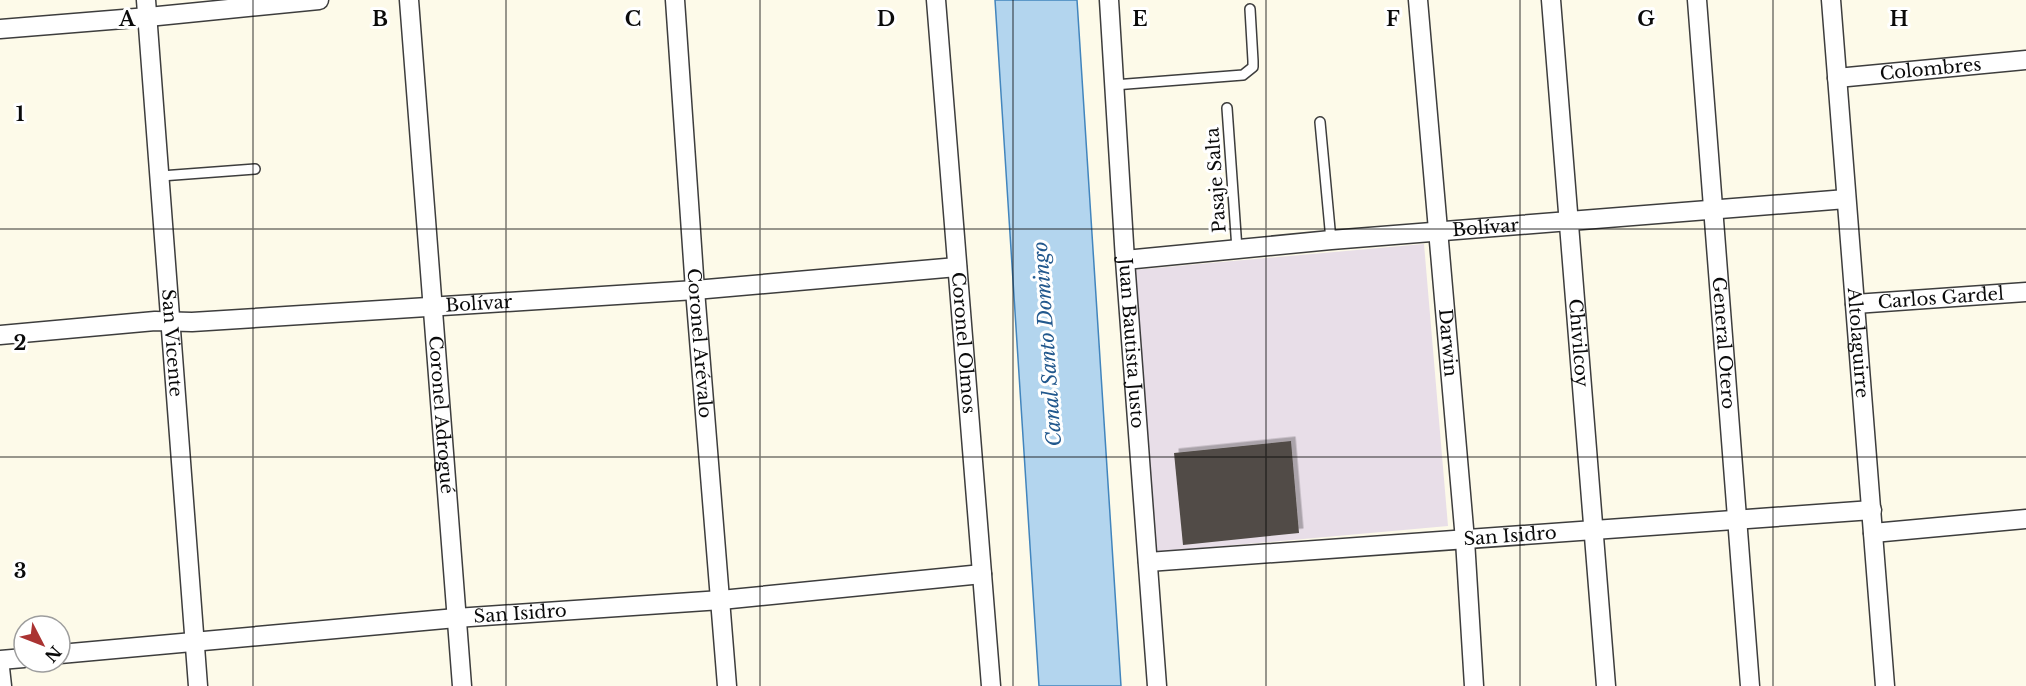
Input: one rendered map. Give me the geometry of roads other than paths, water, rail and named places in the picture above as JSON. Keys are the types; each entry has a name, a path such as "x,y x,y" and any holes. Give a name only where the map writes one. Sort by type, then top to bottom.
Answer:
{"street":[{"path":"0,29 147,9 319,0"},
{"name":"Coronel Adrogué","path":"409,0 462,686"},
{"name":"Coronel Arévalo","path":"675,0 695,290 727,686"},
{"name":"Coronel Olmos","path":"936,0 990,686"},
{"name":"Juan Bautista Justo","path":"1109,0 1125,260 1157,686"},
{"name":"Darwin","path":"1418,0 1465,540 1474,686"},
{"name":"Chivilcoy","path":"1551,0 1606,686"},
{"name":"General Otero","path":"1697,0 1750,686"},
{"name":"Altolaguirre","path":"1831,0 1885,686"},
{"name":"San Vicente","path":"147,9 198,686"},
{"name":"Colombres","path":"1837,78 2026,60"},
{"name":"Bolívar","path":"1125,260 1331,240 1846,200"},
{"name":"Bolívar","path":"0,335 171,321 192,322 433,308 695,290 957,267"},
{"name":"Carlos Gardel","path":"1856,304 2026,292"},
{"name":"San Isidro","path":"1148,562 1872,510"},
{"path":"1873,533 2026,519"},
{"name":"San Isidro","path":"72,653 456,618 721,600 982,574"},
{"path":"0,668 2,686"}],"lane":[{"path":"1114,85 1243,75 1249,72 1253,67 1250,9"},
{"name":"Pasaje Salta","path":"1227,108 1237,249"},
{"path":"1320,122 1331,240"},
{"path":"161,176 255,169"}],"water":[{"name":"Canal Santo Domingo","path":"995,0 1077,0 1121,686 1039,686"}]}
